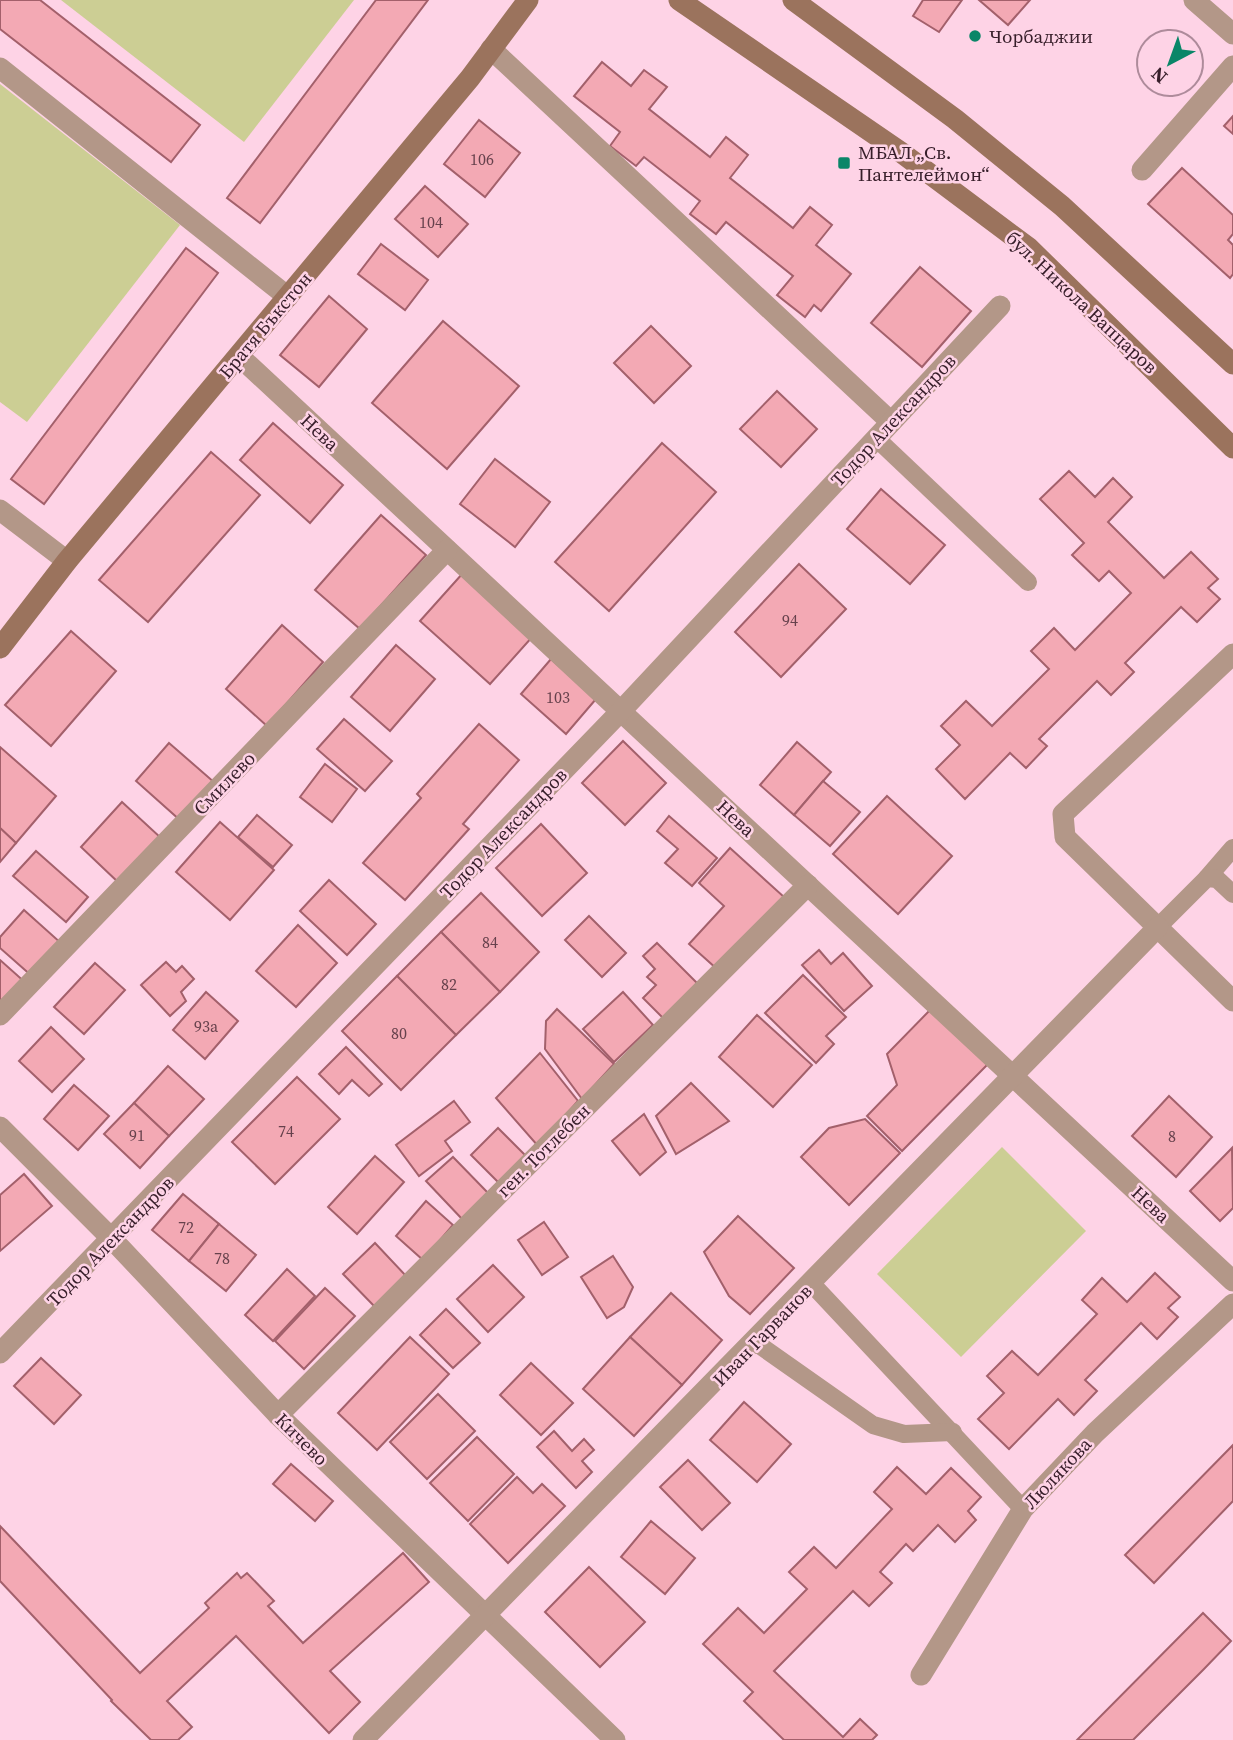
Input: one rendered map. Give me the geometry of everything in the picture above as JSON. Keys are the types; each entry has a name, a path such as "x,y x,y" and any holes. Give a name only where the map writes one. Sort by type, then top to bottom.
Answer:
{"street":[{"name":"Братя Бъкстон","path":"0,649 67,561 288,297 528,0"},
{"name":"бул. Никола Вапцаров","path":"679,0 902,153 1029,248 1233,448"},
{"path":"793,0 955,119 1062,206 1233,364"},
{"path":"1194,0 1233,34"},
{"path":"491,49 884,430"},
{"path":"1142,170 1233,66"},
{"path":"0,68 288,297"},
{"name":"Тодор Александров","path":"0,1353 621,711 1000,306"},
{"name":"Нева","path":"239,356 1233,1280"},
{"path":"0,510 67,561"},
{"name":"Смилево","path":"0,1015 447,550"},
{"path":"1233,654 1063,814 1065,837 1233,1001"},
{"name":"ген. Тотлебен","path":"278,1415 808,885"},
{"name":"Иван Гарванов","path":"363,1740 1015,1078 1158,928"},
{"name":"Кичево","path":"0,1127 112,1239 278,1415 615,1740"},
{"name":"Люлякова","path":"921,1675 1023,1509 1095,1433 1233,1304"}],"lane":[{"path":"884,430 1028,582"},
{"path":"1158,928 1233,848"},
{"path":"1207,878 1217,879 1233,894"},
{"path":"811,1284 1023,1509"},
{"path":"755,1342 873,1425 904,1434 953,1432"}],"green space":[{"path":"61,0 354,0 244,142"},
{"path":"0,84 180,225 27,422 0,402"},
{"path":"1002,1147 1086,1231 961,1357 877,1274"}],"building":[{"path":"0,0 40,0 200,125 171,162 0,29"},
{"path":"376,0 428,0 260,223 227,198"},
{"path":"923,0 962,0 939,32 913,16"},
{"path":"979,0 1030,0 1008,25"},
{"path":"602,62 631,86 644,70 667,87 649,109 710,157 726,137 748,155 730,178 793,228 810,207 832,225 816,245 851,274 821,311 814,305 805,317 777,295 793,276 726,222 716,234 690,214 700,201 644,157 636,166 610,146 620,132 574,96"},
{"path":"1233,116 1233,134 1224,126"},
{"path":"479,120 520,153 485,197 444,164"},
{"path":"1182,168 1233,215 1233,234 1228,240 1233,245 1233,274 1230,278 1148,204"},
{"path":"425,186 468,224 438,257 395,219"},
{"path":"381,244 428,280 405,310 358,274"},
{"path":"186,248 218,273 44,504 11,479"},
{"path":"920,267 971,311 922,367 871,323"},
{"path":"329,296 367,329 319,387 280,355"},
{"path":"443,321 519,386 447,469 372,403"},
{"path":"651,326 691,366 654,403 614,363"},
{"path":"777,391 817,429 781,467 740,429"},
{"path":"273,423 343,485 310,523 240,460"},
{"path":"662,443 716,492 609,611 555,562"},
{"path":"211,452 260,495 148,622 99,580"},
{"path":"495,459 550,502 515,547 460,504"},
{"path":"1069,471 1095,497 1113,478 1132,497 1108,522 1164,578 1191,552 1218,579 1208,588 1220,599 1197,622 1181,607 1125,663 1134,672 1111,695 1097,681 1039,739 1047,746 1026,768 1010,753 965,799 936,769 960,745 941,726 966,701 992,726 1049,669 1031,651 1054,628 1075,650 1131,593 1109,571 1099,581 1072,555 1084,543 1040,499"},
{"path":"881,489 945,545 910,584 847,529"},
{"path":"381,515 426,555 360,629 315,590"},
{"path":"799,564 846,609 781,677 735,632"},
{"path":"463,573 533,636 490,684 420,621"},
{"path":"282,625 323,662 267,726 226,689"},
{"path":"71,631 116,671 51,746 5,705"},
{"path":"396,645 435,679 390,731 351,697"},
{"path":"551,659 596,699 566,734 521,694"},
{"path":"344,719 392,761 365,791 317,749"},
{"path":"479,724 519,760 463,824 469,829 405,900 363,863 421,798 417,794"},
{"path":"623,741 666,783 625,825 582,783"},
{"path":"797,742 831,772 794,815 760,785"},
{"path":"169,743 215,783 181,821 136,781"},
{"path":"0,747 56,796 16,843 0,828"},
{"path":"325,764 357,789 332,822 300,797"},
{"path":"823,781 860,812 830,846 794,815"},
{"path":"887,796 952,856 898,914 833,854"},
{"path":"122,802 161,838 119,883 81,847"},
{"path":"257,815 292,845 273,867 238,837"},
{"path":"669,816 717,858 692,886 665,863 678,849 657,831"},
{"path":"220,822 274,870 230,920 176,872"},
{"path":"541,824 587,873 542,916 496,868"},
{"path":"0,828 16,843 0,862"},
{"path":"730,848 784,897 717,969 689,944 724,906 699,883"},
{"path":"36,851 88,897 66,922 13,876"},
{"path":"329,880 376,924 347,955 300,911"},
{"path":"481,893 539,952 500,992 441,932"},
{"path":"24,910 62,944 33,977 0,948 0,937"},
{"path":"589,916 626,953 602,977 565,940"},
{"path":"298,925 337,963 296,1007 256,971"},
{"path":"441,932 500,992 456,1035 397,976"},
{"path":"657,943 698,984 663,1018 643,998 656,985 647,977 655,969 643,956"},
{"path":"819,950 831,964 843,953 872,986 844,1011 802,965"},
{"path":"0,960 27,984 0,1011"},
{"path":"166,962 176,972 182,966 194,979 181,992 186,1001 170,1016 141,985"},
{"path":"95,963 125,990 84,1034 54,1007"},
{"path":"803,975 846,1017 826,1036 834,1044 816,1063 765,1013"},
{"path":"397,976 456,1035 401,1090 342,1031"},
{"path":"206,992 238,1021 205,1059 173,1030"},
{"path":"623,992 653,1025 614,1062 583,1029"},
{"path":"933,1007 989,1063 902,1151 867,1116 897,1085 887,1054"},
{"path":"557,1009 614,1064 582,1099 545,1049 546,1021"},
{"path":"757,1015 812,1065 773,1107 719,1057"},
{"path":"51,1027 84,1059 52,1092 19,1061"},
{"path":"346,1047 382,1084 369,1096 352,1080 339,1094 319,1074"},
{"path":"540,1053 578,1101 538,1146 496,1098"},
{"path":"168,1066 204,1099 169,1136 134,1103"},
{"path":"297,1077 340,1119 275,1184 232,1142"},
{"path":"691,1083 729,1121 676,1154 656,1116"},
{"path":"74,1085 109,1116 78,1150 44,1119"},
{"path":"1169,1096 1212,1137 1176,1177 1132,1136"},
{"path":"454,1101 470,1122 445,1141 452,1151 419,1176 396,1145"},
{"path":"134,1103 169,1136 140,1168 104,1134"},
{"path":"644,1114 666,1152 640,1175 612,1141"},
{"path":"865,1119 900,1153 849,1205 801,1157 829,1128"},
{"path":"498,1128 526,1156 499,1183 471,1155"},
{"path":"1232,1148 1233,1208 1220,1221 1190,1191"},
{"path":"375,1156 404,1182 357,1234 328,1207"},
{"path":"453,1157 490,1195 463,1220 426,1181"},
{"path":"24,1174 52,1206 0,1251 0,1195"},
{"path":"183,1194 219,1224 189,1261 152,1230"},
{"path":"426,1201 453,1225 423,1260 396,1236"},
{"path":"738,1216 794,1268 750,1314 729,1296 704,1252"},
{"path":"544,1222 568,1257 542,1275 518,1240"},
{"path":"219,1224 256,1255 226,1291 189,1261"},
{"path":"375,1243 407,1277 376,1308 343,1274"},
{"path":"613,1256 633,1287 624,1307 607,1318 581,1277"},
{"path":"493,1265 524,1297 488,1332 457,1299"},
{"path":"287,1269 315,1296 273,1341 245,1315"},
{"path":"1155,1273 1180,1297 1168,1308 1178,1317 1157,1339 1141,1323 1085,1380 1097,1391 1074,1415 1058,1399 1009,1449 978,1419 1004,1393 987,1376 1012,1351 1038,1375 1097,1314 1082,1300 1102,1278 1127,1302"},
{"path":"325,1288 355,1316 304,1369 275,1341"},
{"path":"671,1293 722,1340 682,1385 630,1337"},
{"path":"446,1309 480,1343 453,1368 420,1335"},
{"path":"410,1337 449,1374 377,1450 338,1413"},
{"path":"630,1337 682,1385 634,1436 583,1389"},
{"path":"41,1358 81,1395 54,1424 14,1386"},
{"path":"531,1363 573,1403 541,1435 500,1395"},
{"path":"438,1394 475,1431 427,1479 390,1442"},
{"path":"744,1402 791,1444 757,1482 710,1440"},
{"path":"554,1431 572,1451 584,1439 594,1450 582,1461 592,1472 576,1488 537,1447"},
{"path":"477,1437 514,1474 468,1521 430,1483"},
{"path":"1233,1445 1233,1501 1154,1583 1125,1555"},
{"path":"688,1460 730,1503 702,1530 660,1487"},
{"path":"291,1464 333,1501 315,1521 273,1484"},
{"path":"897,1467 926,1494 951,1468 981,1497 968,1511 976,1520 955,1542 938,1525 913,1551 906,1544 880,1572 892,1583 869,1606 853,1591 774,1671 843,1737 860,1719 877,1735 872,1740 784,1740 744,1701 753,1692 703,1644 738,1608 764,1633 807,1589 789,1572 814,1547 836,1568 892,1509 874,1492"},
{"path":"517,1477 533,1493 542,1484 565,1506 508,1563 470,1524"},
{"path":"651,1521 695,1558 665,1594 621,1557"},
{"path":"0,1526 140,1673 209,1608 205,1603 237,1573 241,1578 247,1573 274,1601 268,1606 303,1643 403,1553 429,1582 330,1671 360,1702 329,1733 236,1636 167,1701 192,1727 178,1740 151,1740 111,1701 0,1581"},
{"path":"589,1567 645,1622 600,1667 545,1612"},
{"path":"1203,1613 1231,1641 1203,1670 1133,1740 1077,1740"}],"place":[{"name":"Чорбаджии","path":"975,36"},
{"name":"МБАЛ „Св. Пантелеймон“","path":"844,163"}]}
